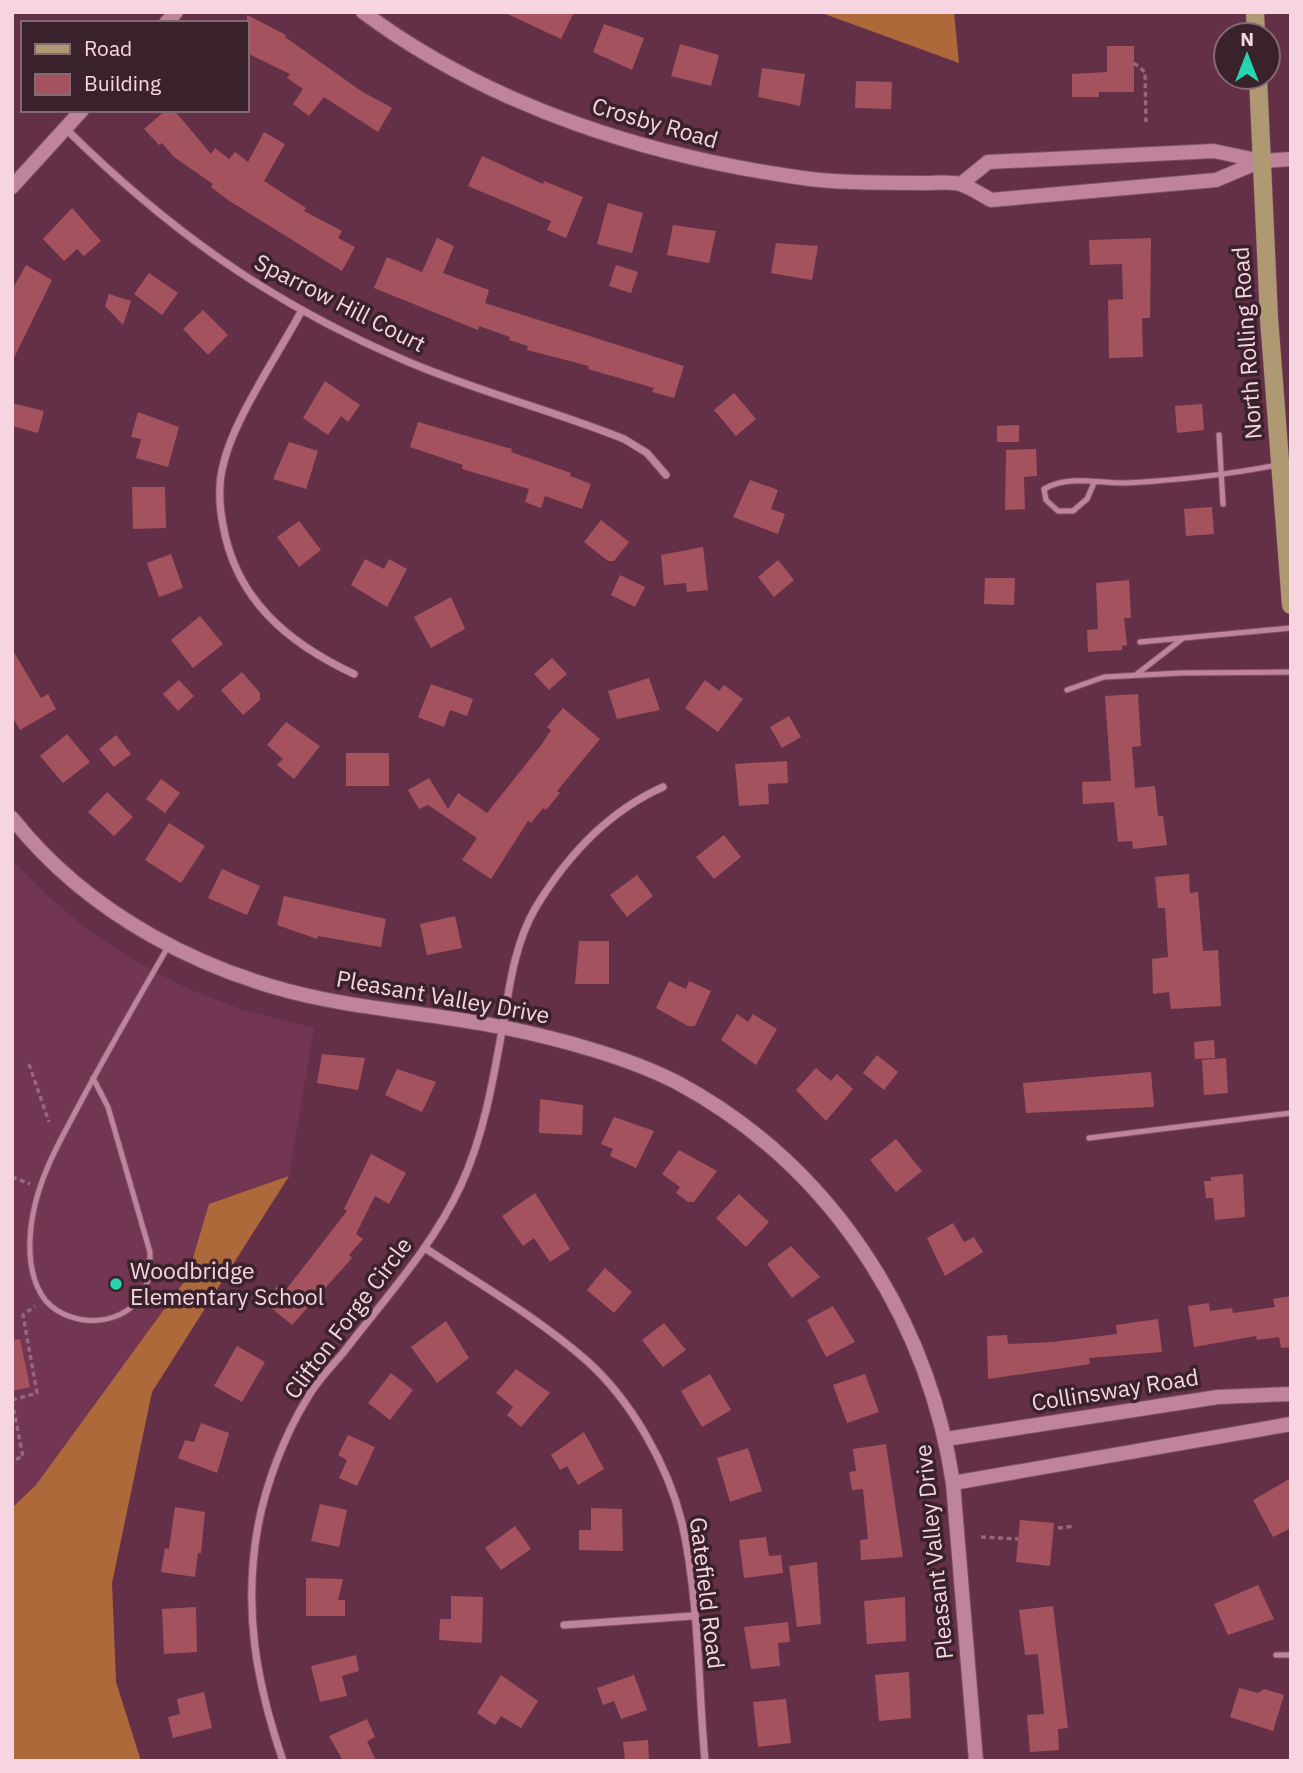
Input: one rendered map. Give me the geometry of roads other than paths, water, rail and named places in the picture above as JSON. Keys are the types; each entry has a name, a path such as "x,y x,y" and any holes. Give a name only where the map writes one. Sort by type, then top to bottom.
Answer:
{"main road":[{"name":"North Rolling Road","path":"1258,91 1280,465 1291,605"}],"street":[{"name":"Crosby Road","path":"363,12 433,56 504,93 587,129 669,153 738,169 831,181 961,184 991,200 1216,180 1261,161"},
{"path":"12,187 80,112"},
{"name":"Sparrow Hill Court","path":"65,128 119,181 184,236 248,279 302,310 406,361 624,439 647,453 666,475"},
{"name":"Crosby Road","path":"961,184 988,162 1214,151 1261,161 1291,159"},
{"path":"302,310 236,431 223,462 221,514 226,544 237,574 265,615 317,657 354,674"},
{"name":"Clifton Forge Circle","path":"283,1761 256,1671 252,1581 258,1524 288,1434 309,1395 425,1248 447,1215 476,1145 512,969 535,909 558,876 597,830 638,798 663,787"},
{"name":"Pleasant Valley Drive","path":"12,818 64,873 111,911 219,970 323,999 502,1027 626,1062 676,1082 726,1112 773,1149 818,1192 855,1237 883,1280 909,1330 932,1389 946,1439 953,1483 976,1761"},
{"name":"Gatefield Road","path":"425,1248 555,1335 588,1362 619,1398 645,1436 666,1475 681,1522 693,1616 705,1761"},
{"name":"Collinsway Road","path":"946,1439 1217,1397 1291,1394"},
{"path":"953,1483 1291,1424"},
{"path":"564,1625 693,1616"}],"lane":[{"path":"1219,435 1223,504"},
{"path":"1094,483 1087,499 1073,511 1058,511 1046,500 1044,489 1057,481 1094,483 1221,476 1280,465"},
{"path":"1140,642 1291,628"},
{"path":"1135,676 1184,638"},
{"path":"1067,690 1104,677 1291,672"},
{"path":"93,1078 108,1107 150,1252 150,1272 145,1291 132,1306 118,1315 97,1321 80,1320 60,1312 45,1298 32,1265 33,1215 50,1158 93,1078 169,945"},
{"path":"1089,1138 1291,1113"},
{"path":"1276,1656 1291,1655"}],"place":[{"name":"Woodbridge Elementary School","path":"116,1284"}]}
